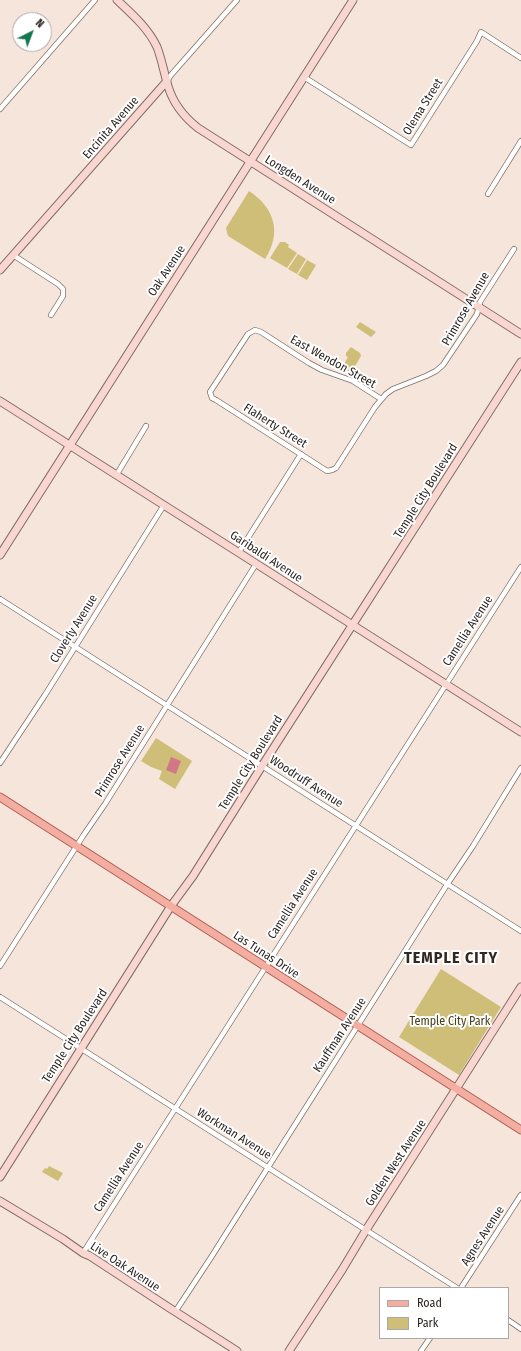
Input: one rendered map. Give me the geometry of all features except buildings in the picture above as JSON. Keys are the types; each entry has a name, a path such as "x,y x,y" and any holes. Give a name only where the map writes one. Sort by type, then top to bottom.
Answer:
{"main road":[{"name":"Las Tunas Drive","path":"0,797 521,1130"}],"street":[{"path":"0,108 95,0"},
{"name":"Longden Avenue","path":"117,0 137,19 151,36 160,56 174,101 179,110 188,120 250,162 521,334"},
{"name":"Encinita Avenue","path":"0,270 167,81 232,3 237,0"},
{"name":"Oak Avenue","path":"0,555 353,0"},
{"name":"Olema Street","path":"304,77 411,146 477,41 481,32 521,58"},
{"path":"488,194 521,141"},
{"name":"Primrose Avenue","path":"332,470 336,468 381,399 393,389 426,376 444,365 477,314 480,302 514,249"},
{"path":"13,255 62,287 64,292 63,296 51,315"},
{"name":"East Wendon Street","path":"211,394 212,389 248,334 255,330 261,332 322,370 353,381 381,399"},
{"name":"Temple City Boulevard","path":"0,1177 80,1048 171,906 196,871 521,362"},
{"name":"Flaherty Street","path":"211,394 216,400 327,471 332,470"},
{"name":"Garibaldi Avenue","path":"0,401 70,444 521,732"},
{"path":"117,474 146,426"},
{"path":"239,552 301,454"},
{"name":"Cloverly Avenue","path":"0,763 45,695 164,505"},
{"name":"Primrose Avenue","path":"0,966 77,845 101,811 256,564"},
{"name":"Camellia Avenue","path":"83,1253 521,566"},
{"name":"Woodruff Avenue","path":"0,599 521,930"},
{"name":"Kauffman Avenue","path":"175,1312 473,846 521,768"},
{"name":"Golden West Avenue","path":"290,1351 521,986"},
{"name":"Workman Avenue","path":"0,997 455,1287"},
{"name":"Agnes Avenue","path":"462,1287 521,1194"},
{"name":"Live Oak Avenue","path":"0,1201 90,1256 237,1351"},
{"path":"509,1321 521,1329"},
{"path":"421,1351 429,1339"}],"green space":[{"path":"249,191 265,205 273,222 273,240 265,259 228,236 226,228"},
{"path":"280,242 285,242 289,245 288,247 297,253 287,268 270,258"},
{"path":"298,254 306,259 297,274 288,269"},
{"path":"307,260 316,265 307,280 298,275"},
{"path":"360,322 376,332 371,337 356,327"},
{"path":"351,347 360,353 361,356 351,373 342,368 348,357 346,356 346,353"},
{"path":"156,738 192,761 175,789 159,779 162,771 141,761"},
{"name":"Temple City Park","path":"441,969 501,1007 459,1075 399,1037"},
{"path":"49,1166 63,1173 58,1181 42,1172"}],"shaded area":[{"path":"171,757 181,761 176,774 166,770"}],"district":[{"name":"TEMPLE CITY","path":"451,959"}]}
